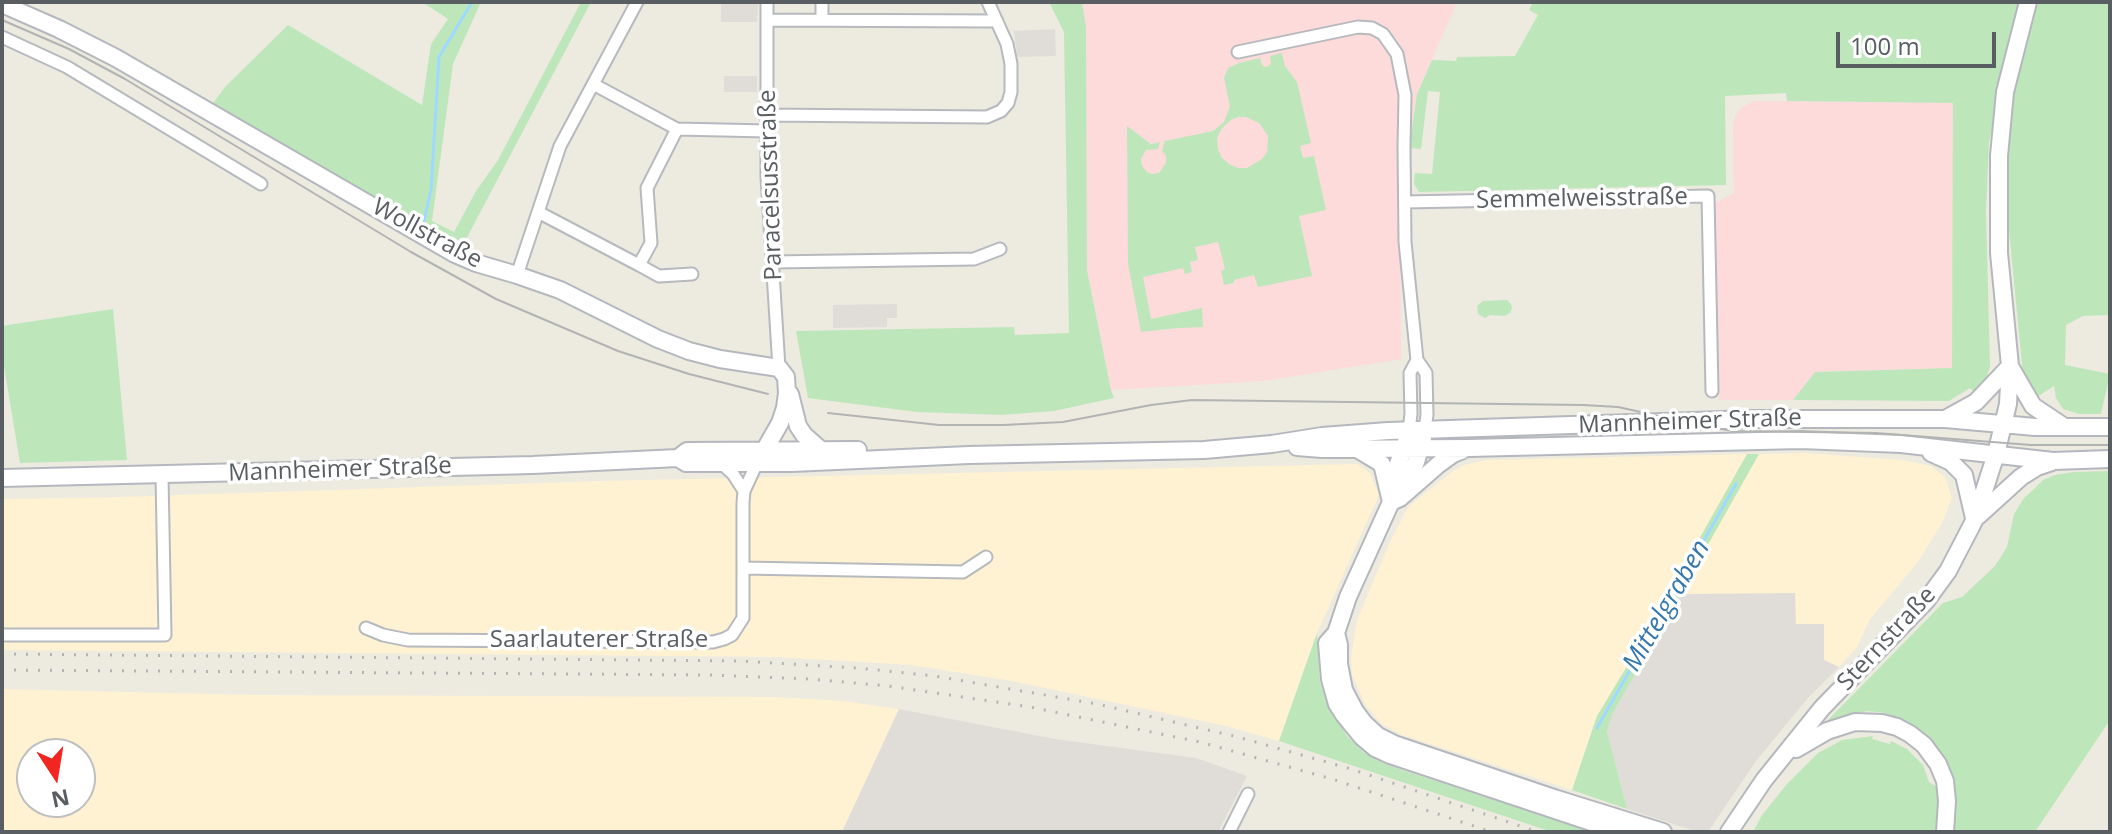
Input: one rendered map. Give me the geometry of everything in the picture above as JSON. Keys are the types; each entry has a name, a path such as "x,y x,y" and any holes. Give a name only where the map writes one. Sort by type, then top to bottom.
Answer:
{"street":[{"path":"517,275 560,146 637,2"},
{"name":"Paracelsusstraße","path":"767,2 767,177 782,373"},
{"path":"822,2 822,20"},
{"path":"767,115 987,117 1001,111 1008,103 1011,92 1011,64 1007,44 988,2"},
{"name":"Sternstraße","path":"1729,832 1742,810 1822,708 1926,601 1948,571 1975,519 2008,409 2010,366 1999,253 1999,156 2005,92 2028,2"},
{"name":"Wollstraße","path":"2,4 116,58 455,254 560,290 658,339 689,351 782,373"},
{"path":"767,20 997,21"},
{"path":"1238,52 1358,27 1372,28 1383,34 1397,54 1405,95 1405,242 1417,360 1410,373 1411,414 1417,429 1413,448 1348,597 1336,633 1327,643 1330,679 1337,704 1362,737 1390,755 1555,805 1657,831"},
{"path":"2,37 67,67 261,184"},
{"path":"593,84 677,129 767,131"},
{"path":"639,265 651,243 647,188 677,129"},
{"name":"Semmelweisstraße","path":"1405,202 1708,196 1712,391"},
{"path":"538,212 659,276 692,274"},
{"path":"772,262 974,259 1000,249"},
{"path":"1945,419 1976,402 2010,366 2033,406 2065,428"},
{"path":"782,373 798,426 821,450"},
{"path":"760,457 785,408 787,393 782,373"},
{"name":"Mannheimer Straße","path":"678,458 687,451 760,457 1204,450 1322,443 1417,429 1755,419 1945,419 2065,428 2110,427"},
{"name":"Mannheimer Straße","path":"1322,443 1355,448 1469,448 1801,440 1901,444 2053,461 2110,459"},
{"path":"1901,444 1942,457 1957,467 1966,480 1975,519 2021,477 2053,461"},
{"path":"1355,448 1382,464 1393,497"},
{"path":"1393,497 1453,454 1469,448"},
{"name":"Mannheimer Straße","path":"2,478 533,465 678,458 686,463 721,463 821,450 942,450 969,455"},
{"name":"Saarlauterer Straße","path":"366,628 408,640 713,642 732,635 743,618 744,491 760,457"},
{"path":"721,463 744,491"},
{"path":"2,635 165,635 162,475"},
{"path":"743,568 963,572 986,557"},
{"path":"1781,759 1827,731 1855,722 1876,722 1897,727 1924,745 1938,764 1945,781 1947,801 1944,831"},
{"path":"1229,832 1248,794"},
{"path":"1555,805 1621,832"}],"shaded area":[{"path":"721,2 758,2 757,22 721,22"},
{"path":"1082,2 1457,2 1417,94 1409,148 1397,149 1401,359 1264,381 1111,390 1087,270 1086,27"},
{"path":"1055,29 1056,56 1017,57 1014,31"},
{"path":"724,76 757,76 757,92 724,92"},
{"path":"1755,101 1954,103 1952,368 1815,372 1793,400 1719,400 1715,203 1734,193 1735,116 1742,107"},
{"path":"897,304 897,318 887,318 887,327 833,328 833,305"},
{"path":"1804,453 1903,460 1931,466 1945,477 1952,498 1942,523 1918,562 1870,619 1857,647 1839,667 1824,660 1796,625 1680,594 1759,454"},
{"path":"1747,454 1597,716 1572,790 1402,735 1382,724 1366,706 1352,675 1351,657 1357,620 1408,507 1453,471 1486,460"},
{"path":"1357,464 1370,473 1379,495 1317,633 1279,741 1226,726 1012,681 911,665 775,657 2,650 2,499 600,481"},
{"path":"1795,593 1796,624 1824,624 1824,660 1839,667 1808,698 1756,761 1708,832 1698,832 1627,809 1607,731 1612,715 1680,594"},
{"path":"2,689 254,695 775,697 844,701 899,709 842,832 2,832"},
{"path":"899,709 1055,739 1196,758 1247,776 1218,832 842,832"}],"green space":[{"path":"422,2 481,2 453,64 432,221 454,232 476,191 498,160 581,2 591,2 463,245 211,106 225,87 288,25 422,105 431,44 448,19"},
{"path":"1049,2 1082,2 1086,27 1087,270 1114,398 1054,411 1002,415 917,412 808,398 796,331 1014,327 1015,335 1069,333 1064,32"},
{"path":"1533,2 2021,2 1989,143 1986,212 1990,366 1977,395 1970,388 1949,401 1793,400 1815,372 1952,368 1953,103 1787,101 1786,93 1725,96 1726,185 1419,192 1414,184 1415,173 1432,174 1440,92 1428,91 1421,149 1409,148 1417,94 1432,60 1515,56 1538,15 1529,10"},
{"path":"2034,2 2110,2 2110,315 2083,316 2066,325 2065,365 2110,374 2101,414 2079,414 2063,409 2056,398 2054,386 2037,397 2023,374 2006,200 2005,156 2011,95"},
{"path":"1282,53 1285,66 1297,82 1311,143 1300,146 1303,158 1314,156 1326,210 1299,216 1312,276 1258,287 1254,275 1224,285 1221,271 1225,269 1218,242 1195,247 1198,260 1190,262 1192,272 1185,274 1183,268 1143,277 1151,319 1202,308 1203,327 1141,332 1128,264 1127,126 1151,144 1160,142 1158,149 1146,150 1141,159 1147,172 1159,173 1166,163 1162,151 1165,141 1213,131 1224,122 1230,106 1224,78 1228,68 1260,58 1262,65 1269,66 1270,56","holes":["1246,117 1259,123 1268,136 1267,152 1247,168 1238,168 1222,158 1217,138 1231,120"]},
{"path":"1507,300 1512,308 1505,316 1490,315 1485,318 1478,314 1477,306 1483,301"},
{"path":"113,309 127,460 20,463 2,354 2,326"},
{"path":"1747,454 1759,454 1612,715 1607,731 1627,809 1572,790 1597,716"},
{"path":"2110,471 2110,720 2035,832 1952,832 1955,790 1949,769 1924,734 1885,713 1868,711 1826,722 1943,603 1962,597 1995,566 2007,547 2014,514 2024,498 2043,480 2074,472"},
{"path":"1317,633 1320,682 1327,703 1347,736 1363,752 1402,770 1593,832 1552,832 1279,741"},
{"path":"1873,736 1872,739 1890,744 1891,741 1907,749 1923,765 1929,782 1940,789 1938,825 1934,832 1753,832 1762,815 1787,784 1818,753 1842,740"}],"waterway":[{"path":"424,221 431,190 439,57 472,2"},
{"name":"Mittelgraben","path":"1597,728 1736,484"}],"tram line":[{"path":"2,20 69,49 125,79 411,252 496,299 618,351 689,374 768,394"},
{"path":"828,413 939,425 1003,425 1063,422 1192,400 1583,405 1618,407 1733,431 1876,433 2031,445 2110,445"}],"railway":[{"path":"2,654 740,661 935,676 1097,704 1238,737 1351,769 1538,832"},
{"path":"2,670 709,675 888,686 1030,707 1200,742 1332,779 1492,832"}]}
